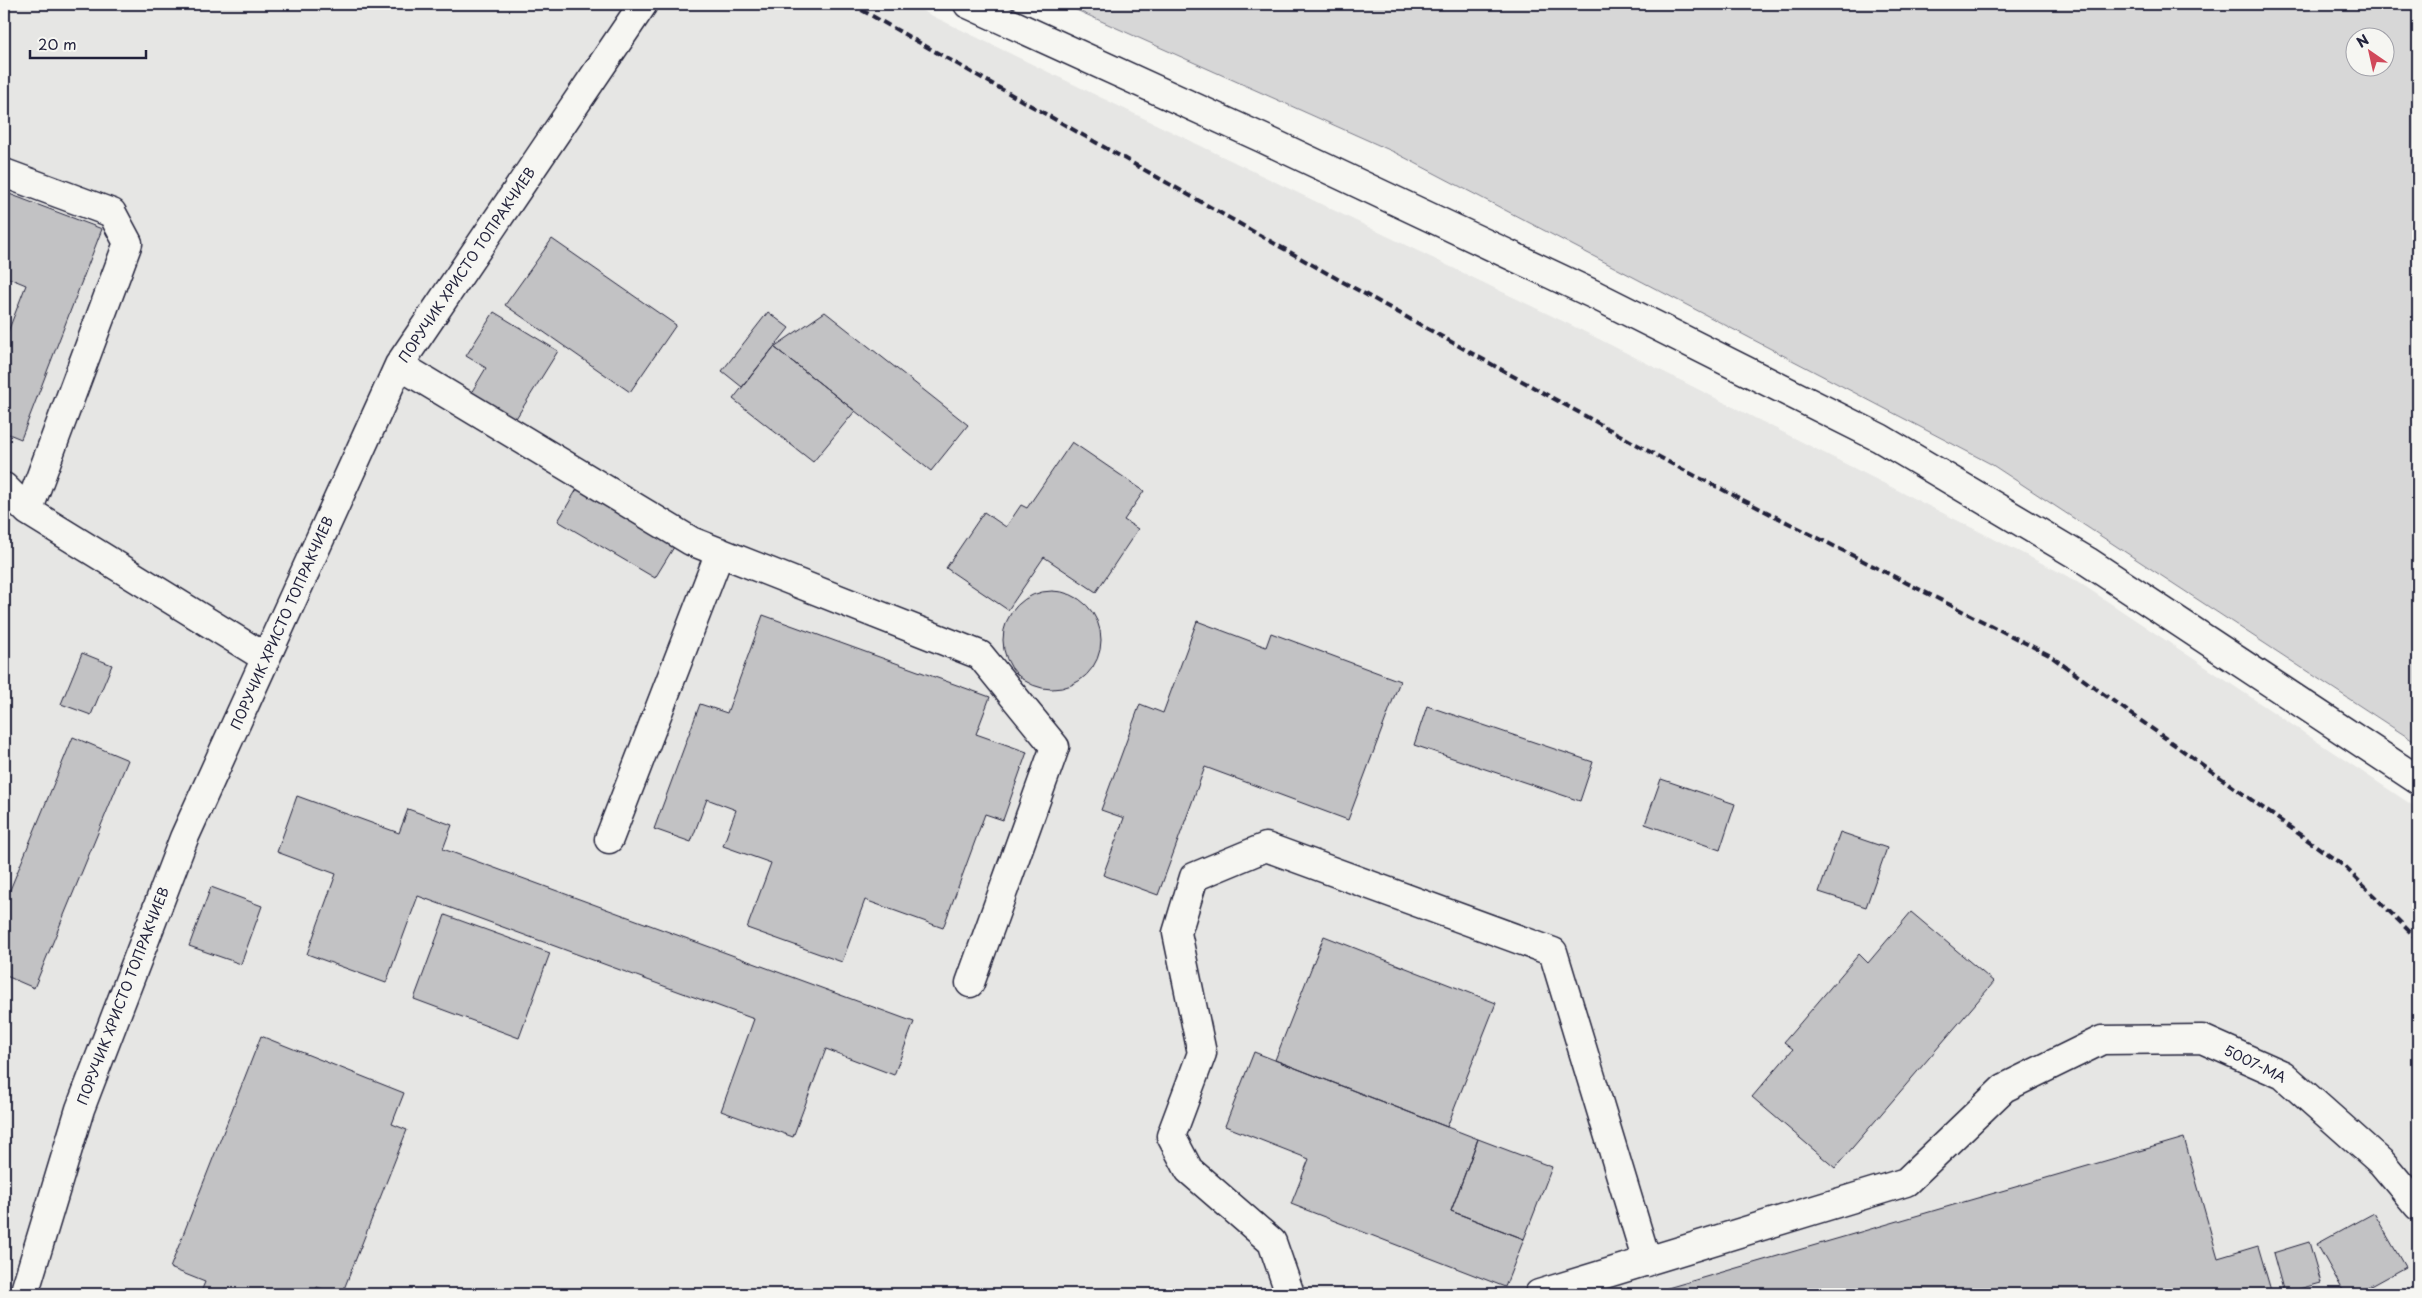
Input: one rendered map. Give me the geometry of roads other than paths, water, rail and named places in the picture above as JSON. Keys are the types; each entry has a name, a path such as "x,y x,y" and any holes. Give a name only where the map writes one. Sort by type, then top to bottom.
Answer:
{"street":[{"name":"ПОРУЧИК ХРИСТО ТОПРАКЧИЕВ","path":"24,1294 80,1109 184,838 399,365 643,4"},
{"path":"968,4 1262,138 1594,296 1880,438 2087,562 2418,780"},
{"path":"4,173 112,213 128,243 28,511"},
{"path":"399,365 691,541 980,655 1055,748 970,982"},
{"path":"4,487 28,511 266,658"},
{"path":"609,839 720,552"},
{"path":"1290,1294 1272,1242 1189,1170 1171,1136 1202,1053 1177,933 1194,877 1266,847 1553,952 1648,1262 1539,1294"},
{"name":"5007-МА","path":"1648,1262 1906,1182 2004,1088 2102,1040 2202,1040 2283,1075 2382,1163 2418,1206"}],"railway":[{"path":"851,4 1325,272 1672,464 2049,655 2344,866 2418,940"}]}
